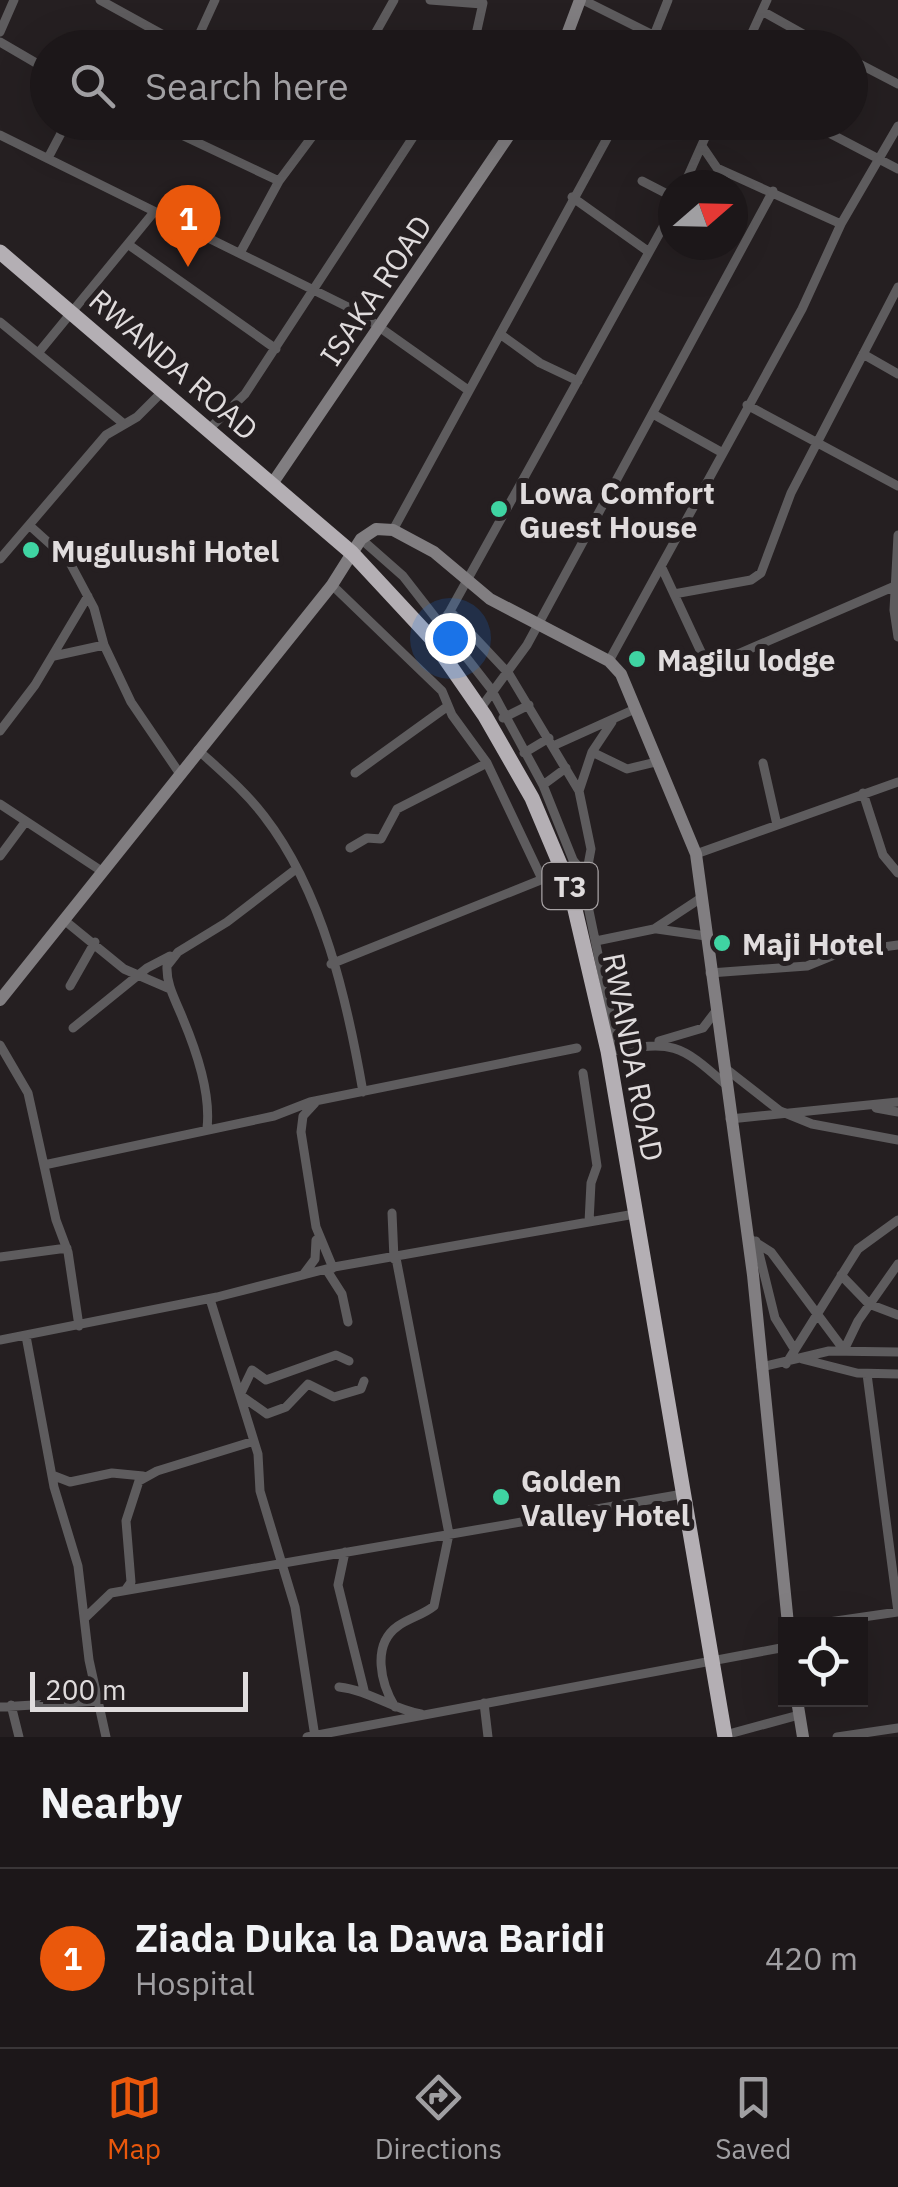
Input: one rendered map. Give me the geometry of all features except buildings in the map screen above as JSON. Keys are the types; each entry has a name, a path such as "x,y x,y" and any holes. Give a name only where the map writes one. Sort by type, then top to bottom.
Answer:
{"highway":[{"name":"RWANDA ROAD","path":"0,252 272,484 356,546 435,632 480,709 538,791 578,916 613,1050 636,1214 725,1736"}],"street":[{"path":"0,32 14,0"},
{"path":"100,0 156,30"},
{"path":"125,14 128,0"},
{"path":"199,30 215,0"},
{"path":"377,30 394,0"},
{"path":"430,0 483,2 478,30"},
{"path":"570,30 582,0 632,30"},
{"path":"657,30 668,0"},
{"path":"753,30 767,0"},
{"path":"762,11 796,30"},
{"path":"0,42 30,60"},
{"path":"868,68 898,84"},
{"path":"608,661 802,309 841,224 898,126"},
{"path":"0,136 379,326 468,390"},
{"path":"48,158 58,140"},
{"path":"192,140 279,181"},
{"path":"240,253 279,181 310,140"},
{"path":"208,430 245,394 411,140"},
{"name":"ISAKA ROAD","path":"272,484 506,140"},
{"path":"393,530 605,140"},
{"path":"691,170 704,140"},
{"path":"843,140 898,170"},
{"path":"702,146 717,168 841,224"},
{"path":"642,180 658,189"},
{"path":"480,709 491,690 509,674 773,191"},
{"path":"572,197 649,252"},
{"path":"39,352 154,212"},
{"path":"586,876 566,846 491,690 435,632 658,236"},
{"path":"128,245 276,349"},
{"path":"674,594 757,577 817,442 898,287"},
{"path":"0,322 124,424"},
{"path":"500,334 540,363 578,382"},
{"path":"863,354 898,374"},
{"path":"0,559 106,435 137,418 162,391"},
{"path":"747,404 898,486"},
{"path":"653,414 722,452"},
{"path":"29,525 69,561 88,596 104,646 131,702 180,774"},
{"path":"0,1000 332,585 356,546 376,529 393,530 434,552 464,580 536,626 608,661 619,671 696,854 730,1119 752,1239 775,1318 793,1347"},
{"path":"898,535 898,637"},
{"path":"661,566 708,666 895,586"},
{"path":"332,585 432,680 487,762 542,879"},
{"path":"0,731 88,596"},
{"path":"450,611 509,674 578,790 591,849 586,876 613,1050 695,1032 716,1011"},
{"path":"51,658 62,651 104,646"},
{"path":"504,718 529,705"},
{"path":"354,773 448,706"},
{"path":"524,753 612,722 634,709"},
{"path":"578,790 592,752 612,722"},
{"path":"198,750 266,818 313,904 363,1092"},
{"path":"592,752 627,769 656,762"},
{"path":"350,848 367,838 381,839 397,809 487,762"},
{"path":"763,763 776,824"},
{"path":"511,810 566,768"},
{"path":"696,854 898,782"},
{"path":"864,794 882,852 898,873"},
{"path":"0,804 102,872"},
{"path":"0,856 26,821"},
{"path":"73,1028 138,978 228,922 296,869"},
{"path":"332,964 564,871"},
{"path":"654,929 701,898"},
{"path":"64,920 138,978 160,982 173,994"},
{"path":"596,941 654,929 706,936"},
{"path":"70,986 95,942"},
{"path":"710,973 807,966 839,952 898,946"},
{"path":"178,952 167,966 203,1087 207,1128"},
{"path":"654,1042 693,1056 726,1084"},
{"path":"0,1046 24,1081 56,1220 67,1248 79,1326"},
{"path":"44,1165 264,1118 317,1102 577,1048"},
{"path":"723,1066 754,1094 788,1114 812,1124 898,1140"},
{"path":"583,1073 598,1166 591,1183 589,1222"},
{"path":"317,1102 303,1116 301,1132 316,1228 342,1294 348,1322"},
{"path":"730,1119 898,1102"},
{"path":"864,1105 898,1112"},
{"path":"392,1213 395,1258 449,1534 435,1604 397,1626 382,1651 383,1683 396,1707"},
{"path":"0,1340 210,1298 329,1269 636,1214"},
{"path":"786,1364 793,1347 858,1249 898,1220"},
{"path":"302,1276 316,1256 316,1228"},
{"path":"752,1239 771,1252 844,1350"},
{"path":"752,1239 787,1617"},
{"path":"0,1258 67,1248"},
{"path":"844,1350 869,1304 898,1264"},
{"path":"841,1275 869,1304 898,1315"},
{"path":"210,1298 251,1442 258,1454 260,1491 296,1610 315,1737"},
{"path":"26,1336 52,1475 78,1566 89,1660 106,1737"},
{"path":"761,1367 844,1350 898,1352"},
{"path":"240,1395 252,1370 266,1380 336,1356 350,1361"},
{"path":"802,1359 866,1374 898,1374"},
{"path":"863,1617 898,1612 866,1374"},
{"path":"240,1395 267,1414 286,1407 308,1384 334,1397 361,1389 364,1381"},
{"path":"125,1590 131,1582 126,1520 139,1481 251,1442"},
{"path":"52,1475 68,1482 112,1473 146,1476"},
{"path":"884,1490 898,1490"},
{"path":"86,1617 107,1594 125,1590 683,1494"},
{"path":"345,1552 338,1584 364,1690"},
{"path":"307,1737 778,1648"},
{"path":"340,1687 364,1690 396,1707 424,1715"},
{"path":"20,1737 6,1706 99,1701"},
{"path":"484,1703 488,1737"},
{"path":"798,1707 804,1737"},
{"path":"725,1736 799,1715"},
{"path":"838,1737 898,1728"}],"place":[{"name":"Ziada Duka la Dawa Baridi","path":"188,267"},
{"name":"Lowa Comfort Guest House","path":"499,509"},
{"name":"Mugulushi Hotel","path":"31,550"},
{"name":"Magilu lodge","path":"637,659"},
{"name":"Maji Hotel","path":"722,943"},
{"name":"Golden Valley Hotel","path":"501,1497"}]}
